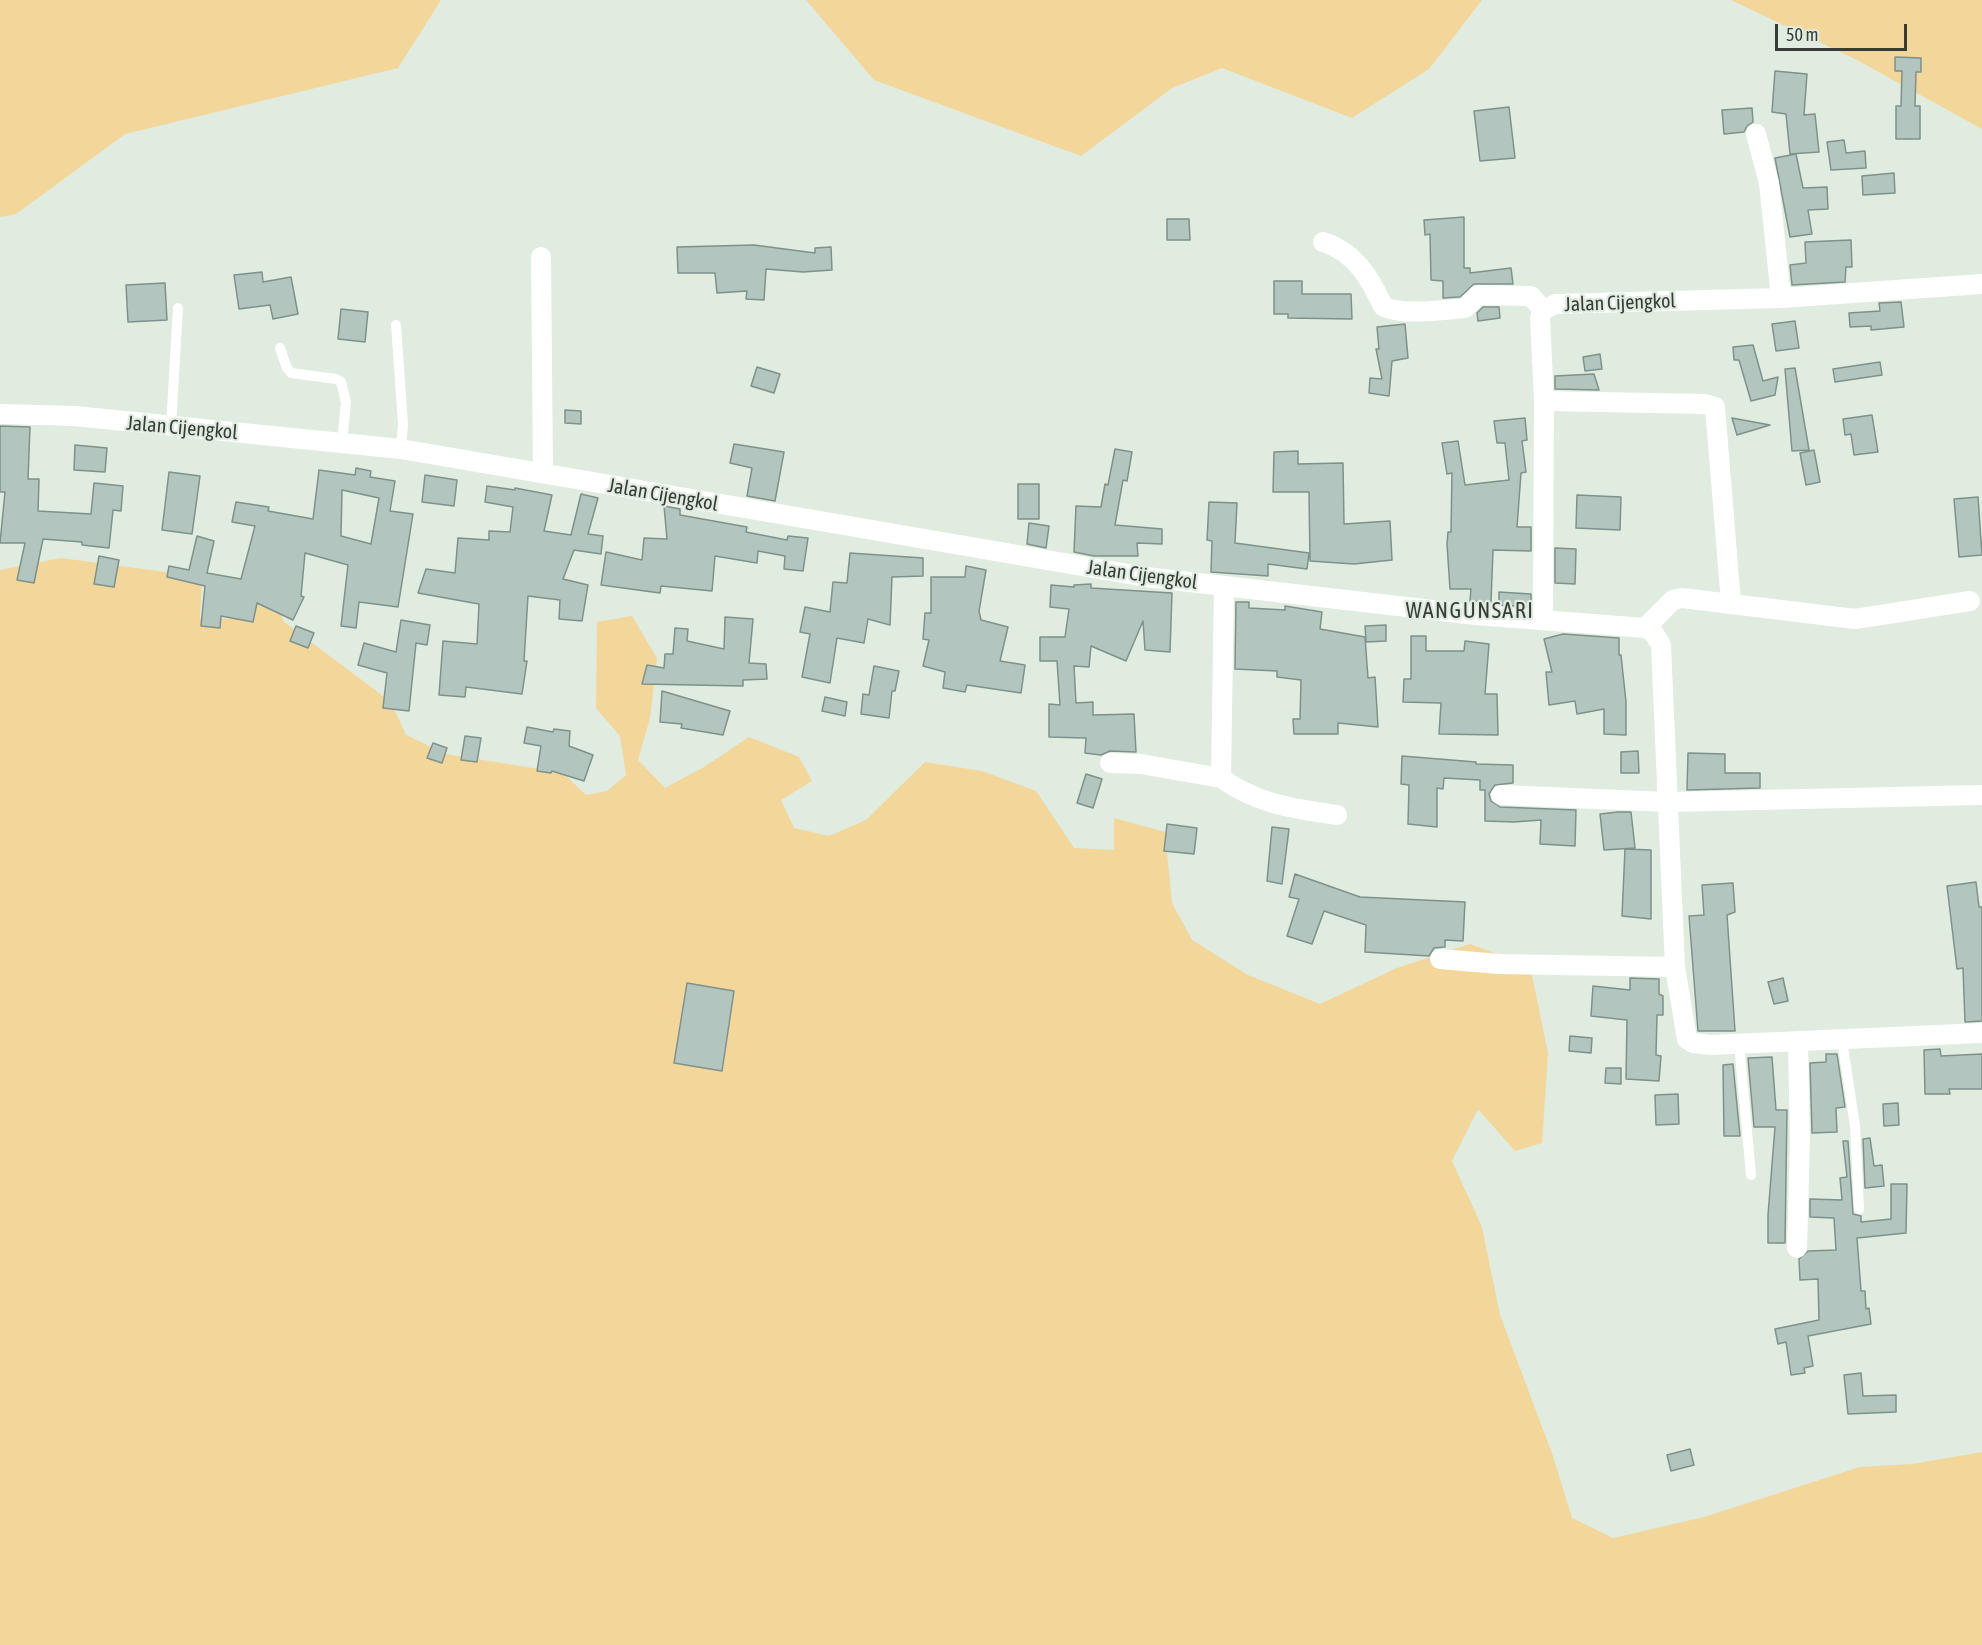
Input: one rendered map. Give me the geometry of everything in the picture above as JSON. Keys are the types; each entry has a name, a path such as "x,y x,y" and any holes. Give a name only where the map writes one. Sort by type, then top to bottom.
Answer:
{"street":[{"path":"1756,134 1769,183 1781,298"},
{"path":"1323,242 1357,261 1383,306 1387,309 1409,311 1465,308 1478,295 1531,296 1543,310"},
{"path":"541,257 543,473"},
{"name":"Jalan Cijengkol","path":"0,414 75,416 401,449 1056,563 1224,586 1476,615 1544,619 1544,401 1540,318 1543,310 1556,304 1781,298 1982,284"},
{"path":"1544,401 1705,404 1715,407 1731,603"},
{"path":"1221,778 1224,586"},
{"path":"1645,628 1673,600 1682,598 1855,619 1970,601"},
{"path":"1544,619 1645,628 1653,632 1661,645 1675,968 1687,1039 1700,1044 1739,1044 1982,1034"},
{"path":"1110,763 1141,764 1221,778 1242,793 1265,803 1337,815"},
{"path":"1501,795 1668,802 1982,795"},
{"path":"1440,959 1499,964 1675,968"},
{"path":"1797,1248 1800,1141 1798,1042"}],"lane":[{"path":"171,426 178,308"},
{"path":"396,325 403,424 401,449"},
{"path":"280,348 291,373 336,379 340,382 346,402 342,443"},
{"path":"1842,1040 1855,1126 1858,1209"},
{"path":"1739,1044 1751,1175"}],"shaded area":[{"path":"0,0 441,0 398,68 125,134 16,214 0,217"},
{"path":"806,0 1482,0 1429,69 1352,118 1222,68 1172,88 1081,156 874,80"},
{"path":"1731,0 1982,0 1982,129 1857,60"},
{"path":"61,558 202,577 200,618 242,619 256,587 277,588 283,621 391,702 406,735 446,754 563,773 586,795 607,791 626,775 620,736 596,708 597,622 632,616 657,658 650,718 638,760 665,788 704,767 749,737 799,757 812,781 781,800 794,828 829,836 866,820 925,762 982,771 1036,791 1074,848 1114,850 1114,818 1165,832 1172,903 1192,940 1248,975 1320,1004 1397,968 1470,944 1530,966 1548,1053 1542,1143 1515,1151 1478,1109 1452,1161 1482,1227 1500,1315 1553,1456 1572,1518 1613,1538 1704,1517 1860,1467 1912,1464 1982,1452 1982,1645 0,1645 0,570"}],"building":[{"path":"1895,57 1921,58 1921,72 1916,72 1915,106 1920,106 1920,139 1896,139 1896,106 1901,106 1902,71 1895,71"},
{"path":"1775,71 1807,74 1804,115 1815,114 1819,152 1790,154 1786,114 1772,112"},
{"path":"1509,107 1515,158 1480,161 1474,111"},
{"path":"1752,108 1753,122 1744,132 1724,134 1722,110"},
{"path":"1844,140 1846,153 1865,151 1866,168 1831,170 1827,142"},
{"path":"1796,154 1803,188 1827,187 1828,209 1808,210 1812,234 1790,237 1775,158"},
{"path":"1894,173 1895,193 1863,195 1862,176"},
{"path":"1464,217 1464,268 1470,268 1470,273 1511,268 1513,284 1474,284 1460,297 1443,298 1443,281 1431,280 1430,234 1425,235 1424,220"},
{"path":"1167,219 1189,219 1190,240 1167,240"},
{"path":"1851,240 1852,267 1846,267 1845,282 1792,285 1790,265 1806,263 1805,242"},
{"path":"754,245 815,253 815,248 831,247 832,270 803,272 766,269 764,300 746,299 747,291 717,293 715,273 678,273 677,247"},
{"path":"262,272 263,282 291,277 298,314 273,319 270,305 239,309 234,275"},
{"path":"1274,281 1302,281 1302,294 1351,294 1352,319 1288,318 1288,314 1274,314"},
{"path":"165,283 167,320 128,322 126,285"},
{"path":"1901,302 1904,327 1871,330 1871,326 1850,327 1849,313 1880,311 1879,303"},
{"path":"1483,307 1499,307 1500,318 1478,321 1477,313"},
{"path":"341,309 368,312 365,342 338,339"},
{"path":"1795,321 1799,348 1776,351 1772,324"},
{"path":"1405,324 1408,358 1392,361 1389,396 1369,393 1370,378 1382,379 1376,349 1379,349 1377,327"},
{"path":"1753,345 1763,381 1778,377 1775,395 1751,401 1739,360 1734,360 1733,347"},
{"path":"1600,354 1602,369 1585,371 1583,357"},
{"path":"1880,362 1882,375 1835,382 1833,369"},
{"path":"757,367 780,374 774,393 751,386"},
{"path":"1795,368 1809,450 1792,451 1785,369"},
{"path":"1594,374 1599,390 1555,389 1555,376"},
{"path":"565,410 581,411 581,424 565,423"},
{"path":"1872,415 1878,452 1854,455 1851,434 1845,435 1843,419"},
{"path":"1525,418 1527,440 1522,441 1526,472 1521,473 1517,527 1531,527 1531,551 1493,550 1491,602 1470,601 1471,589 1450,589 1447,544 1448,532 1451,532 1452,473 1447,474 1442,443 1458,441 1465,485 1509,480 1505,443 1497,443 1494,421"},
{"path":"1732,418 1770,425 1737,435"},
{"path":"0,426 30,427 28,479 39,479 38,511 91,514 94,483 123,486 121,511 113,510 109,548 82,545 82,542 43,539 34,583 17,580 25,543 0,543 5,492 0,492"},
{"path":"734,444 784,452 775,501 747,496 752,468 730,463"},
{"path":"75,445 107,448 105,472 74,470"},
{"path":"1115,449 1132,452 1127,481 1123,480 1115,525 1162,529 1162,544 1137,543 1138,556 1094,556 1074,552 1076,506 1101,507"},
{"path":"1814,450 1820,482 1806,485 1800,453"},
{"path":"1298,451 1298,464 1343,463 1344,524 1390,521 1392,560 1354,564 1310,561 1309,492 1273,492 1274,452"},
{"path":"356,468 371,471 370,477 395,481 390,511 413,514 398,607 359,602 356,628 341,626 348,565 305,553 301,596 304,597 293,620 257,603 253,622 221,616 220,628 201,626 205,586 167,577 169,566 189,570 197,536 214,541 207,573 241,579 255,526 232,522 236,502 269,507 268,511 313,519 319,470 355,475","holes":["342,490 379,498 371,544 341,536"]},
{"path":"169,472 200,476 192,534 162,530"},
{"path":"425,475 457,480 454,506 422,502"},
{"path":"1018,484 1039,484 1039,519 1018,519"},
{"path":"487,486 515,490 515,488 552,495 544,531 571,535 581,494 598,498 588,534 603,536 601,554 574,550 563,579 588,585 582,621 559,619 560,600 528,596 524,661 527,661 522,694 466,687 465,697 439,695 443,641 477,644 479,604 418,593 426,569 455,573 458,538 489,540 489,531 510,532 513,507 485,502"},
{"path":"1577,495 1621,497 1620,530 1576,528"},
{"path":"1978,497 1982,555 1959,557 1954,499"},
{"path":"1209,502 1237,503 1235,543 1309,553 1307,569 1268,564 1268,576 1211,572 1212,541 1207,540"},
{"path":"664,506 680,509 680,515 747,527 746,532 787,540 788,536 808,538 803,571 784,569 785,556 758,551 757,563 715,556 712,591 661,586 660,593 601,585 606,552 642,560 644,538 667,539"},
{"path":"1029,523 1049,526 1046,548 1027,544"},
{"path":"1555,548 1576,549 1575,584 1555,583"},
{"path":"850,553 923,558 923,576 892,577 890,625 868,619 864,643 837,638 830,683 802,677 810,634 800,632 805,607 830,612 833,582 847,583"},
{"path":"99,556 119,560 114,587 94,584"},
{"path":"966,566 986,570 979,611 981,620 1008,627 1000,661 1025,665 1021,693 967,685 965,692 943,688 945,672 923,666 929,640 923,639 925,613 931,613 931,577 965,577"},
{"path":"1091,584 1091,588 1172,593 1170,652 1145,650 1143,621 1126,661 1091,646 1089,667 1074,666 1076,703 1093,702 1093,715 1134,714 1136,752 1110,751 1101,755 1085,753 1086,738 1049,737 1049,704 1060,705 1057,661 1040,661 1040,637 1065,637 1069,609 1050,607 1051,585 1074,587 1074,585"},
{"path":"1499,592 1531,594 1531,607 1499,605"},
{"path":"1236,602 1249,602 1249,608 1285,610 1285,606 1322,612 1320,629 1365,637 1368,678 1375,677 1378,727 1338,723 1338,734 1294,734 1293,719 1300,719 1301,680 1277,677 1277,671 1235,669"},
{"path":"725,617 753,619 749,663 766,664 767,679 743,680 743,686 642,684 647,665 664,668 665,654 673,654 675,628 688,629 687,641 724,649"},
{"path":"401,620 430,625 427,645 416,643 409,711 383,708 387,673 358,665 364,643 396,652"},
{"path":"1386,625 1386,641 1366,642 1365,626"},
{"path":"296,626 314,633 308,648 290,641"},
{"path":"1563,634 1619,638 1619,655 1621,655 1626,702 1626,735 1604,734 1604,709 1577,714 1575,701 1549,705 1546,672 1552,672 1544,639"},
{"path":"1411,636 1426,636 1426,651 1464,651 1465,641 1489,644 1485,694 1497,694 1498,735 1439,734 1441,703 1403,702 1404,679 1411,679"},
{"path":"874,666 899,671 895,691 892,691 889,718 861,714 863,694 869,695"},
{"path":"662,691 730,711 723,735 681,728 682,724 660,722"},
{"path":"825,697 847,702 845,716 822,711"},
{"path":"527,727 553,732 554,729 570,731 569,746 593,755 584,781 552,771 551,773 537,771 541,746 524,743"},
{"path":"465,736 481,738 477,762 461,760"},
{"path":"433,743 447,748 442,763 427,758"},
{"path":"1638,751 1639,773 1621,773 1621,752"},
{"path":"1688,753 1725,754 1725,773 1760,773 1760,788 1687,790"},
{"path":"1402,756 1476,762 1476,764 1513,765 1513,783 1495,785 1489,794 1491,801 1500,807 1576,810 1575,846 1540,844 1541,820 1485,821 1485,790 1480,790 1480,780 1444,778 1443,789 1437,788 1437,827 1408,824 1409,785 1401,784"},
{"path":"1086,774 1102,779 1093,808 1077,803"},
{"path":"1631,812 1635,848 1604,850 1600,814"},
{"path":"1167,824 1197,828 1194,854 1164,851"},
{"path":"1272,827 1289,829 1282,884 1267,881"},
{"path":"1625,849 1651,850 1651,919 1622,916"},
{"path":"1295,874 1360,897 1465,902 1463,941 1445,940 1445,947 1434,948 1429,956 1365,952 1366,925 1324,911 1312,944 1287,936 1299,899 1289,897"},
{"path":"1976,882 1979,907 1982,907 1982,1021 1965,1022 1963,968 1957,969 1947,886"},
{"path":"1733,883 1735,912 1727,915 1735,1031 1698,1031 1689,916 1704,915 1702,885"},
{"path":"1630,978 1659,979 1659,994 1663,996 1663,1015 1657,1015 1656,1055 1661,1056 1659,1081 1626,1079 1627,1020 1591,1016 1593,986 1630,990"},
{"path":"1783,978 1788,1001 1774,1004 1768,982"},
{"path":"687,983 734,991 722,1071 674,1063"},
{"path":"1570,1036 1592,1038 1591,1053 1569,1051"},
{"path":"1940,1049 1941,1056 1982,1054 1982,1089 1949,1089 1950,1094 1925,1094 1924,1050"},
{"path":"1826,1054 1837,1054 1845,1107 1836,1108 1837,1132 1812,1133 1810,1063 1826,1062"},
{"path":"1772,1057 1776,1110 1787,1110 1785,1243 1768,1243 1775,1127 1754,1127 1748,1058"},
{"path":"1733,1064 1740,1136 1724,1136 1723,1065"},
{"path":"1606,1068 1621,1068 1621,1084 1605,1083"},
{"path":"1678,1094 1679,1124 1656,1125 1655,1095"},
{"path":"1898,1103 1899,1125 1884,1126 1883,1104"},
{"path":"1870,1138 1874,1166 1882,1165 1884,1186 1865,1188 1863,1139"},
{"path":"1843,1141 1848,1141 1853,1214 1861,1216 1861,1222 1891,1219 1891,1184 1907,1184 1906,1233 1857,1238 1861,1291 1865,1291 1866,1309 1869,1308 1871,1324 1808,1336 1813,1366 1804,1368 1805,1373 1791,1375 1786,1342 1778,1344 1775,1329 1819,1320 1818,1279 1800,1280 1799,1259 1808,1251 1836,1250 1834,1218 1810,1217 1810,1199 1842,1200 1840,1178 1847,1177"},
{"path":"1861,1373 1863,1396 1896,1395 1896,1412 1848,1414 1844,1375"},
{"path":"1690,1449 1694,1465 1671,1471 1667,1455"}],"district":[{"name":"WANGUNSARI","path":"1470,611"}]}
